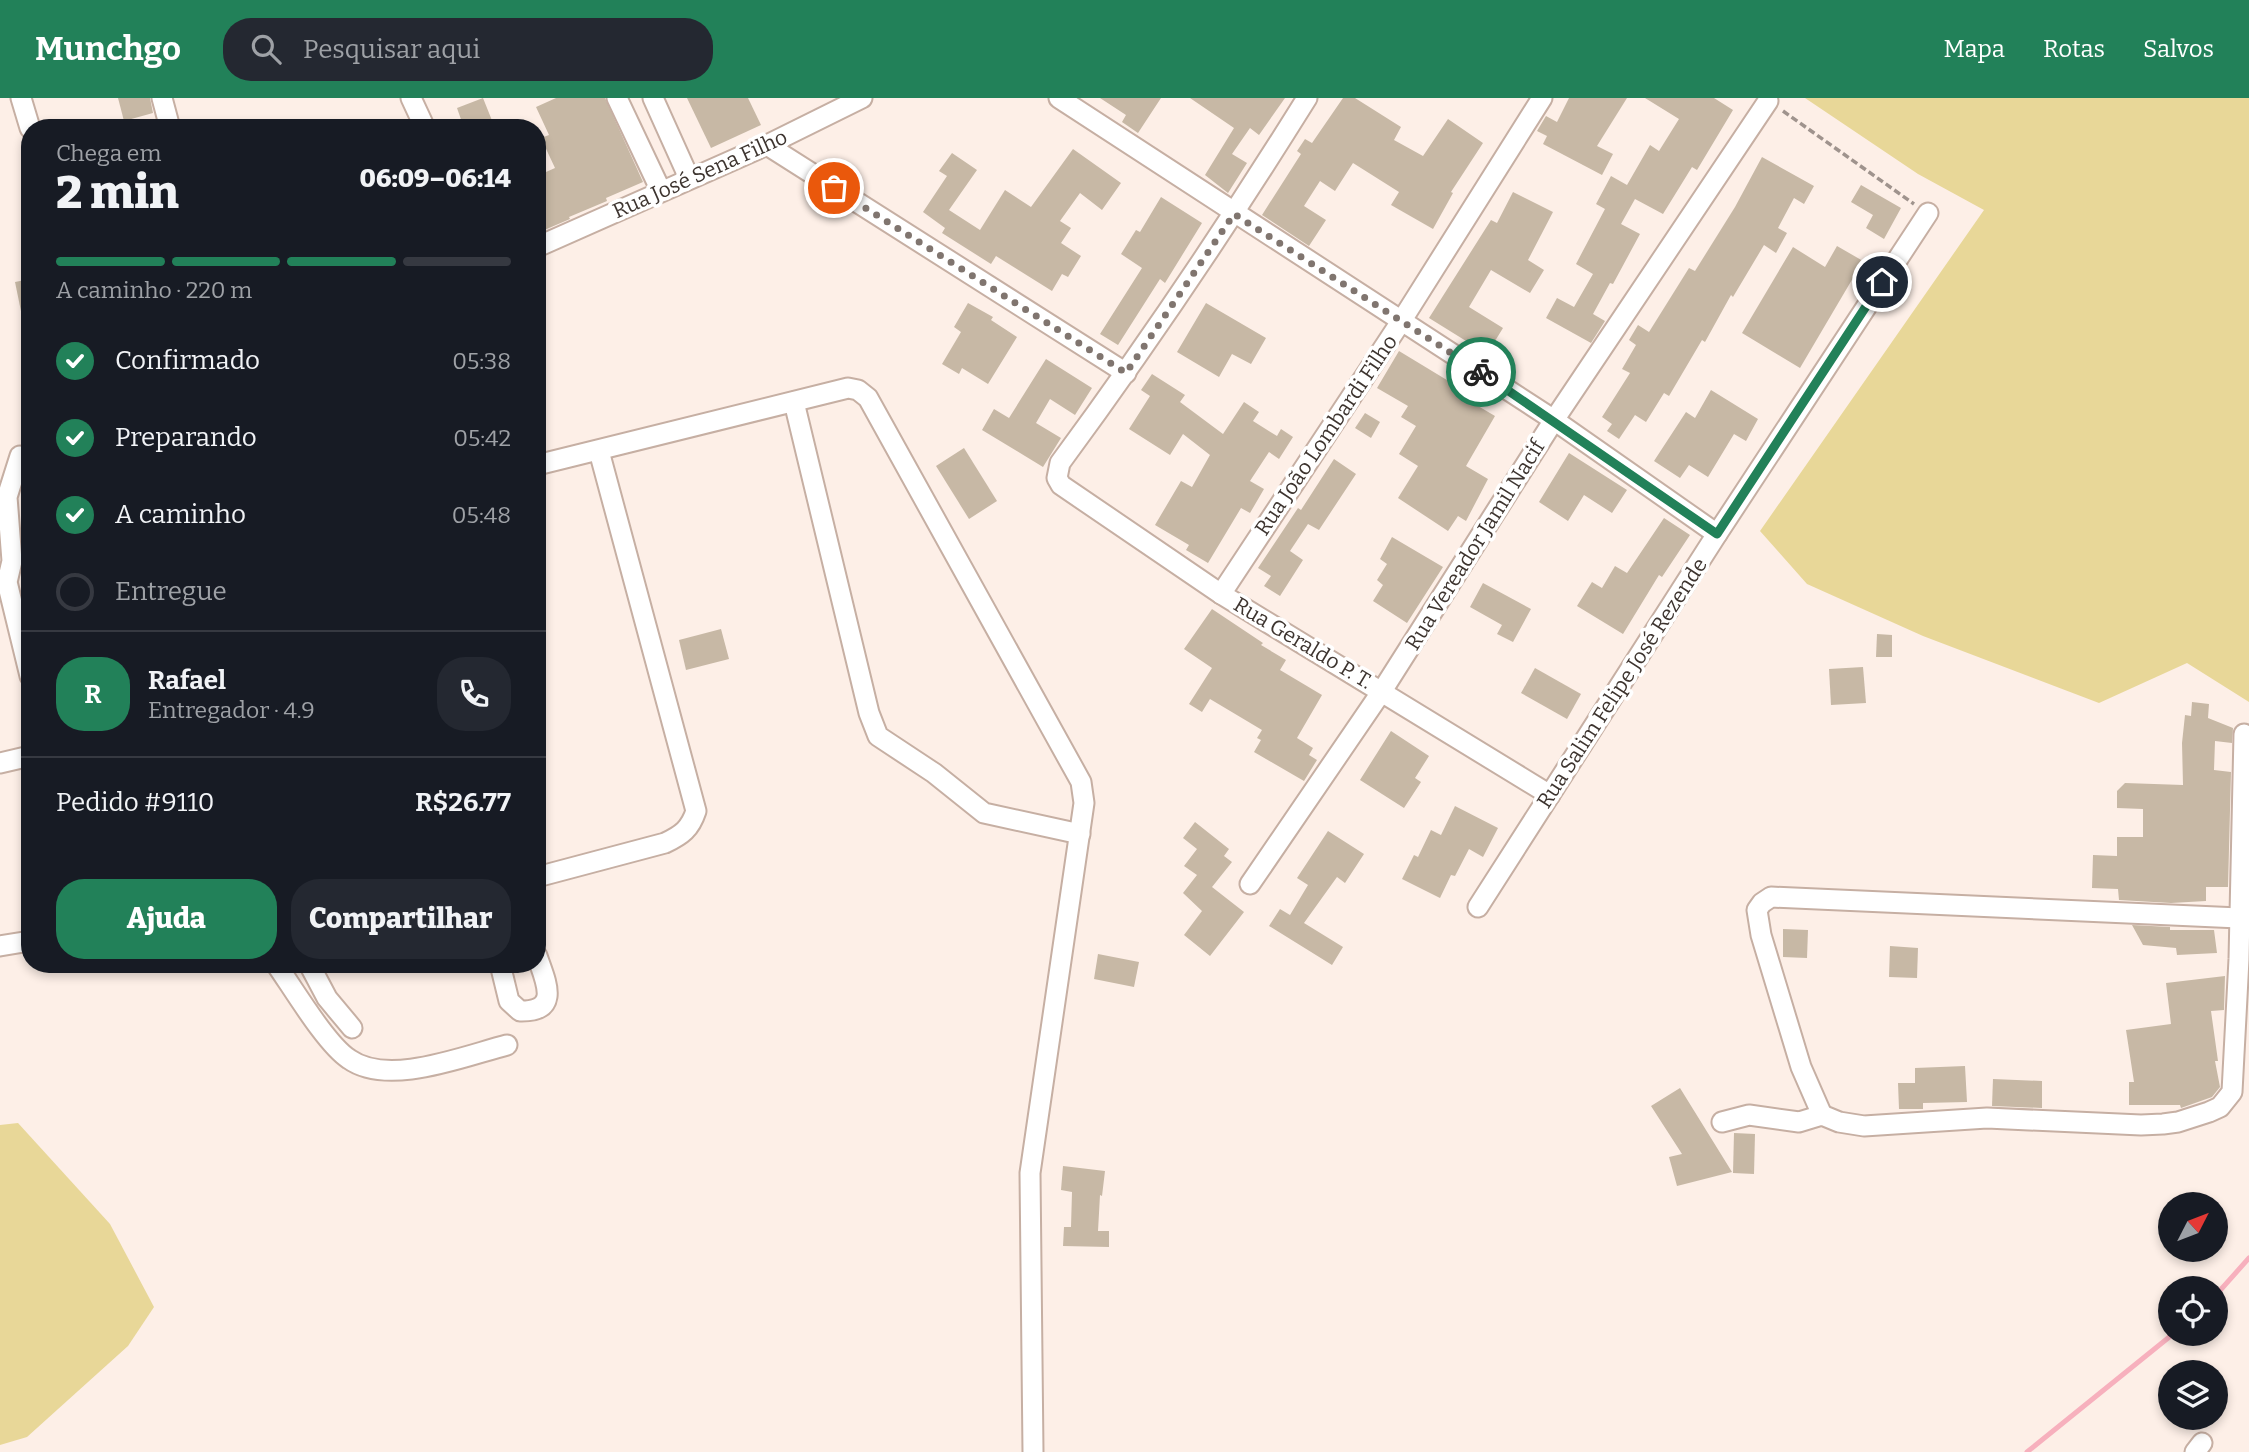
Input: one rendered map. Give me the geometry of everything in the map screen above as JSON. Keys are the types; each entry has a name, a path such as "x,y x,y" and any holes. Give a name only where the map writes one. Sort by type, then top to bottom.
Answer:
{"street":[{"path":"21,98 27,119"},
{"path":"162,98 168,119"},
{"path":"411,98 421,119"},
{"path":"617,98 661,191"},
{"path":"653,98 689,178"},
{"name":"Rua José Sena Filho","path":"546,243 767,145 862,98"},
{"path":"767,145 1126,373 1234,214 1307,98"},
{"name":"Rua João Lombardi Filho","path":"1220,594 1402,320 1542,98"},
{"path":"1069,101 1234,214 1554,420 1717,534"},
{"name":"Rua Vereador Jamil Nacif","path":"1250,884 1382,691 1554,420 1768,101"},
{"name":"Rua Salim Felipe José Rezende","path":"1478,907 1717,534 1928,213"},
{"name":"Rua Geraldo P. T.","path":"1126,373 1060,463 1057,478 1061,485 1220,594 1550,795"},
{"path":"546,464 848,388 858,390 868,398 1081,782 1084,803 1080,834 1030,1172 1034,1452"},
{"path":"794,402 869,713 878,736 934,773 984,813 1080,834"},
{"path":"546,875 665,843 682,834 691,825 696,811 599,451"},
{"path":"0,452 21,455"},
{"path":"21,465 7,497 10,568 21,627"},
{"path":"1722,1122 1749,1115 1799,1122 1822,1115 1839,1122 1864,1125 1987,1118 2141,1125 2178,1122 2220,1107 2232,1092 2244,959 2239,918 2244,734"},
{"path":"0,764 21,758"},
{"path":"1822,1115 1801,1067 1761,935 1758,910 1762,903 1771,897 2239,918"},
{"path":"0,946 21,942"},
{"path":"282,973 328,1038 349,1060 376,1070 410,1070 507,1045"},
{"path":"314,973 327,998 352,1028"},
{"path":"502,973 509,1001 520,1011 538,1008 546,1001 549,994 542,973"}],"path":[{"path":"1768,101 1928,213"}],"shaded area":[{"path":"1805,98 2249,98 2249,702 2187,663 2099,703 1923,636 1807,584 1760,531 1984,210 1918,174"},
{"path":"18,1123 110,1224 154,1307 128,1346 27,1437 0,1445 0,1125"}],"building":[{"path":"118,98 150,98 153,113 123,119"},
{"path":"483,98 491,119 461,119 457,108"},
{"path":"556,98 605,98 643,182 546,229 546,172 555,168 546,149 546,136 549,135 546,119 542,119 536,107"},
{"path":"687,98 748,98 761,125 711,148"},
{"path":"1100,98 1161,98 1138,133 1122,122 1126,115"},
{"path":"1190,98 1285,98 1259,135 1250,128 1232,154 1247,163 1228,193 1205,175 1234,128"},
{"path":"1343,98 1355,98 1401,127 1394,140 1423,156 1448,119 1483,143 1451,192 1453,193 1433,229 1391,205 1399,192 1353,163 1335,191 1320,181 1304,206 1326,220 1309,246 1262,215 1301,154 1297,151 1305,139 1312,143"},
{"path":"1569,98 1627,98 1597,146 1613,154 1602,175 1543,144 1547,136 1537,131 1546,116 1557,122"},
{"path":"1645,98 1714,98 1733,110 1697,170 1692,167 1663,214 1635,199 1621,224 1640,234 1593,314 1605,321 1591,343 1546,318 1557,298 1574,307 1593,274 1576,264 1605,209 1596,204 1611,176 1627,185 1650,145 1659,151 1679,119"},
{"path":"1073,149 1121,183 1102,210 1080,193 1060,221 1071,228 1061,243 1081,256 1068,277 1062,274 1052,291 996,256 991,264 942,233 945,228 923,212 947,176 939,171 952,153 977,170 949,210 980,230 1005,190 1031,207"},
{"path":"1762,157 1814,186 1804,204 1794,198 1778,228 1787,233 1776,253 1764,245 1669,396 1664,393 1646,422 1635,415 1619,439 1607,431 1612,424 1602,417 1630,373 1622,369 1636,345 1629,340 1638,325 1649,332 1689,268 1695,271"},
{"path":"1861,185 1901,208 1884,239 1866,228 1873,215 1851,202"},
{"path":"1513,192 1553,212 1528,260 1544,270 1530,293 1491,270 1469,307 1503,328 1487,354 1429,318 1491,220 1497,223"},
{"path":"1161,197 1202,223 1165,283 1160,279 1118,345 1100,334 1142,268 1121,254 1136,230 1140,232"},
{"path":"1837,246 1863,261 1800,368 1742,333 1793,247 1825,267"},
{"path":"21,281 21,311 15,282"},
{"path":"968,303 993,317 991,320 1017,337 988,384 962,368 959,374 942,364 961,332 954,327"},
{"path":"1206,303 1266,338 1251,364 1232,354 1219,377 1177,352"},
{"path":"1399,351 1465,391 1461,396 1495,416 1466,466 1488,479 1466,521 1458,516 1448,531 1398,498 1418,466 1399,454 1416,426 1401,417 1408,406 1377,388"},
{"path":"1046,359 1092,388 1075,415 1050,399 1036,423 1061,438 1043,467 982,430 994,409 1009,418"},
{"path":"1152,374 1185,395 1180,402 1223,434 1244,402 1259,412 1253,421 1277,436 1281,429 1293,437 1279,459 1269,452 1250,481 1264,489 1250,513 1241,508 1208,563 1186,550 1189,545 1155,525 1181,481 1192,487 1210,455 1183,434 1170,455 1129,429 1150,396 1141,390"},
{"path":"1711,390 1758,419 1746,441 1734,434 1708,477 1689,465 1680,478 1654,461 1686,412 1695,418"},
{"path":"1365,413 1380,422 1371,438 1355,428"},
{"path":"964,448 997,501 969,519 936,466"},
{"path":"1569,453 1627,490 1612,513 1584,495 1568,521 1539,502"},
{"path":"1334,459 1356,474 1319,530 1308,524 1290,551 1303,560 1280,596 1264,586 1271,576 1258,568"},
{"path":"1664,518 1690,535 1662,577 1659,575 1623,634 1577,606 1592,582 1602,588 1615,566 1627,573"},
{"path":"1392,537 1443,567 1407,623 1373,601 1383,585 1377,580 1387,564 1380,559"},
{"path":"1483,583 1531,609 1513,642 1497,634 1502,625 1470,607"},
{"path":"1212,609 1286,660 1280,670 1322,695 1297,738 1313,748 1309,755 1317,760 1304,781 1254,752 1261,740 1257,738 1262,730 1210,699 1202,712 1189,704 1212,668 1184,649"},
{"path":"721,629 729,659 686,670 679,640"},
{"path":"1877,634 1892,635 1892,657 1876,657"},
{"path":"1863,667 1866,703 1831,705 1829,669"},
{"path":"1535,668 1581,694 1567,719 1521,693"},
{"path":"2192,702 2209,704 2208,718 2233,728 2232,743 2215,741 2214,770 2231,772 2228,887 2206,887 2206,901 2171,903 2119,900 2118,889 2092,888 2093,855 2117,856 2117,837 2143,837 2143,809 2117,808 2117,791 2125,783 2183,785 2182,743 2185,715 2191,716"},
{"path":"1391,731 1429,756 1415,778 1421,782 1404,808 1360,780"},
{"path":"1455,806 1498,828 1483,857 1469,849 1455,876 1451,875 1440,898 1402,879 1414,855 1418,857 1431,830 1441,835"},
{"path":"1195,822 1229,849 1224,856 1232,862 1212,887 1244,912 1210,956 1184,935 1202,911 1183,893 1197,875 1184,866 1197,849 1183,838"},
{"path":"1328,831 1364,854 1345,883 1337,877 1304,923 1343,947 1332,965 1269,926 1280,909 1290,915 1308,885 1297,878"},
{"path":"2132,925 2170,927 2170,930 2214,930 2217,953 2177,955 2176,948 2143,945"},
{"path":"1783,929 1808,930 1807,958 1783,957"},
{"path":"1890,946 1918,948 1917,978 1889,977"},
{"path":"1098,954 1139,962 1134,987 1094,979"},
{"path":"2225,976 2224,1010 2211,1011 2220,1087 2212,1097 2181,1108 2180,1105 2129,1105 2129,1082 2134,1082 2126,1030 2171,1024 2166,983"},
{"path":"1965,1066 1967,1102 1923,1103 1923,1109 1899,1109 1898,1083 1915,1083 1915,1068"},
{"path":"1993,1079 2042,1081 2042,1108 1992,1106"},
{"path":"1680,1088 1732,1172 1677,1186 1669,1157 1682,1154 1651,1106"},
{"path":"1734,1133 1755,1134 1754,1174 1733,1173"},
{"path":"1063,1166 1105,1171 1102,1196 1100,1195 1098,1231 1109,1231 1109,1247 1063,1246 1064,1227 1071,1227 1072,1192 1061,1190"}],"waterway":[{"path":"2228,1282 2249,1258"},
{"path":"2027,1452 2158,1346"}],"way so far":[{"path":"834,188 1126,373 1234,214 1481,372"}],"route":[{"path":"1481,372 1717,534 1882,282"}]}
